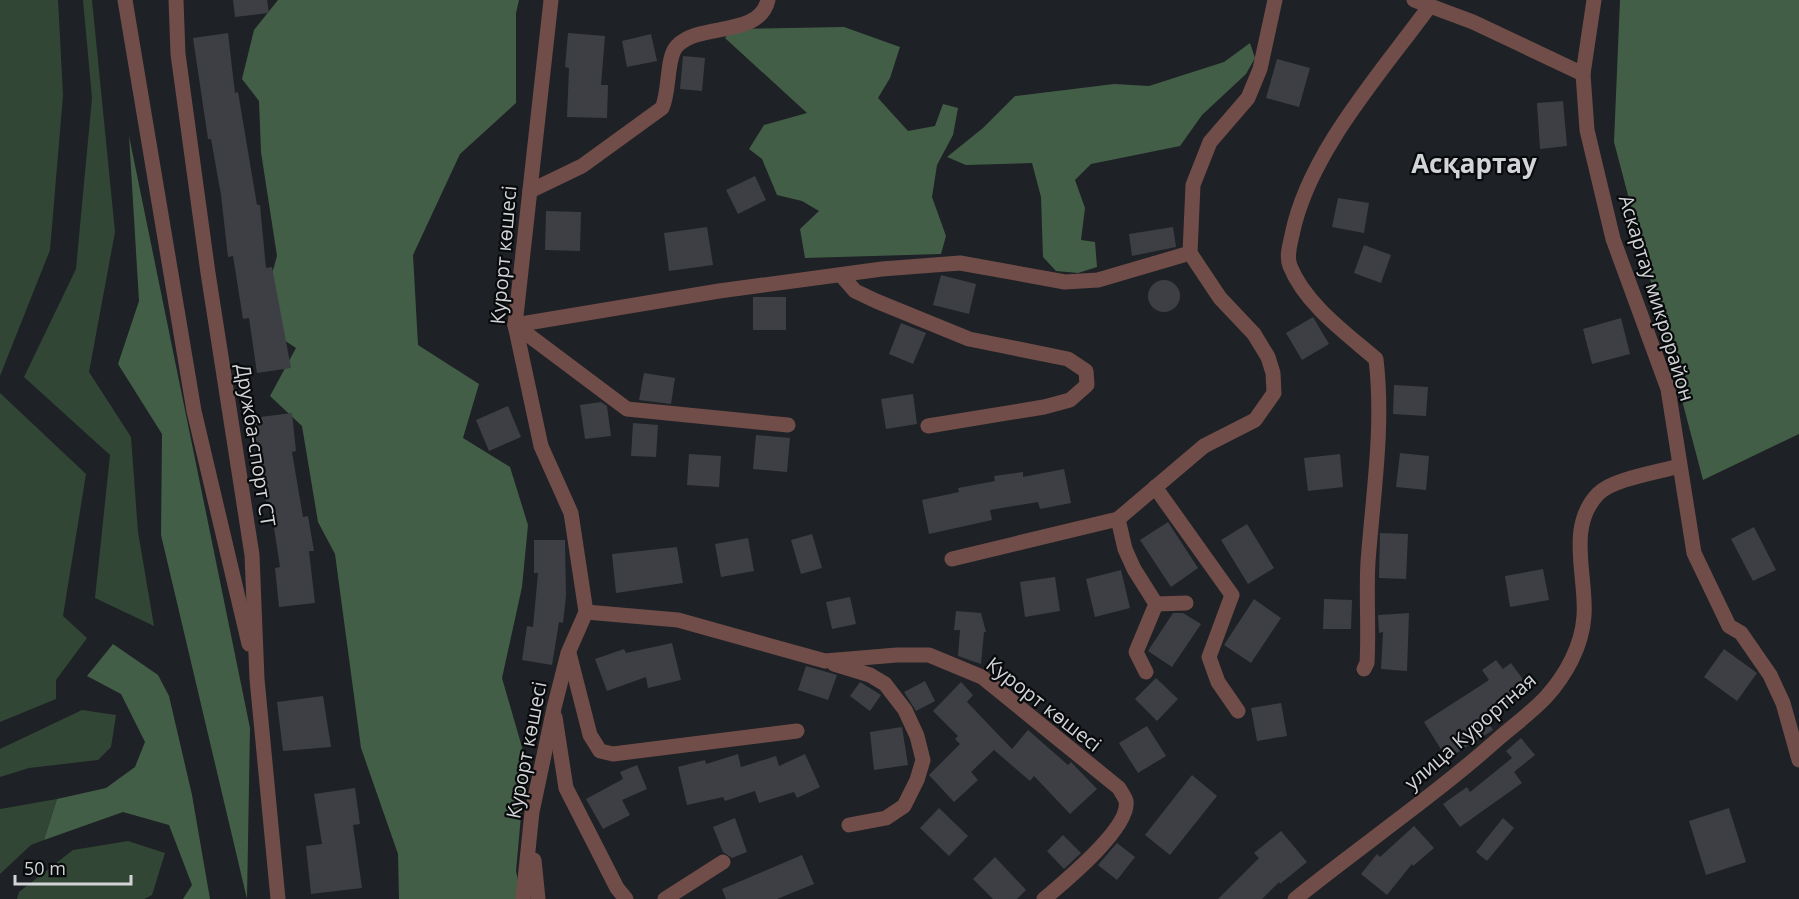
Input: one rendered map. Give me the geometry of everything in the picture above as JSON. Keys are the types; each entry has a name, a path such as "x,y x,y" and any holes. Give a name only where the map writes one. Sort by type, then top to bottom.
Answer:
{"street":[{"path":"125,0 194,411 257,679"},
{"name":"Дружба-спорт СТ","path":"176,0 178,54 208,273 252,555 257,679 278,899"},
{"name":"Курорт көшесі","path":"523,899 532,812 554,708 568,652 586,612 571,513 541,446 514,325 551,0"},
{"path":"530,190 582,166 662,108 667,98 673,51 678,44 690,37 750,21 761,15 768,0"},
{"path":"952,559 1118,519 1204,446 1255,420 1274,393 1273,373 1268,357 1254,334 1220,298 1190,253 1193,185 1210,142 1248,98 1260,69 1275,0"},
{"path":"1414,0 1473,22 1583,74"},
{"name":"Аскартау микрорайон","path":"1594,0 1583,74 1587,130 1613,239 1668,389 1694,553 1729,626 1741,633 1770,675 1783,703 1799,760"},
{"path":"1364,669 1367,663 1368,563 1377,469 1379,388 1376,359 1320,310 1290,267 1288,256 1304,192 1322,157 1429,7"},
{"path":"514,325 719,291 841,275 960,263 1065,282 1098,280 1190,253"},
{"path":"841,275 855,291 969,339 1068,359 1086,371 1087,386 1070,400 1044,407 928,426"},
{"path":"514,325 627,409 788,425"},
{"name":"улица Курортная","path":"1295,899 1454,778 1546,697 1573,661 1584,617 1580,556 1581,530 1589,507 1599,493 1612,485 1679,466"},
{"path":"1155,487 1232,595 1209,657 1218,682 1238,711"},
{"path":"1118,519 1125,549 1134,569 1156,604"},
{"path":"1156,604 1186,603"},
{"path":"1146,672 1136,652 1156,604"},
{"name":"Курорт көшесі","path":"586,612 678,620 825,661 897,655 929,656 982,677 1119,788 1126,800 1125,811 1113,831 1091,858 1044,899"},
{"path":"568,652 590,735 600,752 613,754 797,731"},
{"path":"825,661 870,675 885,684 905,711 917,736 923,760 917,780 904,806 886,818 849,825"},
{"path":"554,708 566,788 617,888 626,899"},
{"path":"531,836 538,899"},
{"path":"665,899 723,862"}],"green space":[{"path":"0,0 58,0 63,95 50,250 0,376"},
{"path":"83,0 92,0 115,232 89,372 131,437 138,532 154,626 95,598 110,455 24,377 76,269 92,98"},
{"path":"278,0 519,0 516,13 516,103 460,154 413,255 418,345 479,384 463,438 510,467 528,525 522,587 502,678 526,761 516,871 522,899 399,899 398,854 361,748 335,554 318,522 302,426 270,396 296,348 258,323 277,256 261,152 259,101 242,79 254,30"},
{"path":"1620,0 1799,0 1799,434 1703,480 1614,142"},
{"path":"844,27 900,47 890,78 878,98 908,131 935,126 943,104 958,108 953,135 937,165 932,197 946,236 941,254 805,258 800,229 819,211 802,201 777,195 762,159 749,149 764,125 807,113 725,38 733,29"},
{"path":"1250,43 1255,58 1246,74 1202,115 1180,146 1091,164 1075,180 1085,208 1081,240 1095,242 1097,267 1078,273 1056,271 1043,257 1041,197 1032,163 966,165 947,157 983,128 1015,96 1114,84 1149,86 1224,62"},
{"path":"129,136 250,728 247,899 161,535 162,434 118,364 139,301"},
{"path":"0,393 86,474 63,616 87,638 56,680 56,699 0,722"},
{"path":"113,644 158,675 169,696 192,795 210,899 183,899 192,885 169,825 123,812 44,840 57,799 106,788 135,767 145,742 121,694 87,676"},
{"path":"82,710 116,715 111,747 98,760 29,768 0,777 0,749"},
{"path":"57,799 44,840 31,845 0,874 0,809"},
{"path":"128,841 165,853 152,895 144,899 17,899 19,892 73,850"}],"building":[{"path":"233,0 267,0 269,13 235,17"},
{"path":"228,33 235,93 238,92 257,205 260,205 266,268 272,267 291,368 257,373 249,318 243,319 233,256 228,257 221,195 211,139 208,139 193,38"},
{"path":"568,33 605,36 601,85 608,85 607,118 567,117 569,68 565,67"},
{"path":"651,34 657,61 627,67 622,41"},
{"path":"683,56 705,58 702,91 680,89"},
{"path":"1277,59 1310,68 1299,107 1266,98"},
{"path":"1563,101 1567,146 1540,149 1537,103"},
{"path":"755,176 766,200 738,214 726,190"},
{"path":"1338,198 1369,203 1364,233 1332,227"},
{"path":"546,211 581,212 580,251 545,250"},
{"path":"707,227 713,265 669,271 664,233"},
{"path":"1173,227 1176,247 1132,256 1129,234"},
{"path":"1364,245 1391,255 1381,283 1354,273"},
{"path":"941,275 976,284 969,314 933,305"},
{"path":"1164,280 1175,285 1180,296 1175,307 1164,312 1153,307 1148,296 1153,285"},
{"path":"753,297 786,297 786,330 753,330"},
{"path":"1313,317 1329,344 1302,360 1286,333"},
{"path":"1621,318 1630,354 1592,364 1583,329"},
{"path":"901,323 926,333 913,364 889,354"},
{"path":"644,373 675,378 671,404 639,400"},
{"path":"1394,385 1428,387 1426,416 1393,414"},
{"path":"913,394 917,424 886,429 881,399"},
{"path":"601,402 607,406 611,436 585,439 580,405"},
{"path":"508,406 521,437 489,451 476,420"},
{"path":"292,413 296,451 292,452 303,517 308,516 314,551 309,551 315,603 279,607 275,568 280,567 271,508 267,509 252,418"},
{"path":"633,423 658,425 656,457 631,456"},
{"path":"756,435 790,438 787,472 753,469"},
{"path":"1400,453 1429,456 1426,490 1396,487"},
{"path":"689,454 721,456 719,487 687,485"},
{"path":"1340,454 1343,487 1308,491 1304,458"},
{"path":"1064,469 1071,503 1040,509 1038,502 990,510 992,520 929,534 922,500 959,492 958,488 995,481 994,476 1023,472 1023,477"},
{"path":"1168,522 1198,568 1171,587 1140,540"},
{"path":"1247,524 1274,568 1248,584 1221,540"},
{"path":"1754,527 1776,570 1753,581 1731,539"},
{"path":"1380,533 1408,534 1406,579 1379,578"},
{"path":"812,534 822,568 801,574 791,540"},
{"path":"748,538 754,571 721,577 715,544"},
{"path":"534,540 565,540 566,596 563,623 559,622 552,665 522,660 527,626 533,627 538,573 534,573"},
{"path":"677,547 683,583 616,593 612,554"},
{"path":"1543,569 1549,600 1510,607 1505,576"},
{"path":"1121,570 1130,608 1095,617 1086,579"},
{"path":"1055,577 1060,611 1025,617 1020,582"},
{"path":"850,597 856,624 832,629 826,602"},
{"path":"1254,599 1281,618 1251,663 1224,645"},
{"path":"1324,599 1352,600 1351,629 1323,629"},
{"path":"956,611 981,613 986,632 984,632 981,664 958,656 960,630 954,630"},
{"path":"1173,613 1183,613 1201,624 1172,667 1148,651"},
{"path":"1409,613 1407,671 1381,669 1383,632 1379,633 1378,615"},
{"path":"672,643 681,680 648,688 646,677 607,691 595,659 624,649 626,653"},
{"path":"1724,649 1757,673 1737,701 1704,677"},
{"path":"1496,660 1503,669 1511,663 1530,689 1487,720 1493,730 1447,759 1424,722 1489,680 1482,670"},
{"path":"806,666 837,675 828,700 798,690"},
{"path":"1156,678 1178,699 1157,721 1135,699"},
{"path":"925,681 935,701 916,711 904,692"},
{"path":"860,682 881,695 870,711 850,696"},
{"path":"961,682 973,695 967,702 1012,749 1028,730 1068,765 1071,762 1097,789 1070,814 1034,776 1030,781 994,750 971,772 978,780 954,802 929,775 960,744 955,739 958,736 933,711"},
{"path":"323,696 331,747 283,751 277,702"},
{"path":"1281,703 1287,736 1257,741 1251,708"},
{"path":"1147,726 1166,756 1138,773 1119,743"},
{"path":"902,727 908,765 874,770 870,732"},
{"path":"1521,738 1535,755 1514,772 1522,783 1460,827 1443,804 1467,787 1470,792 1512,758 1506,751"},
{"path":"738,754 741,767 776,756 779,766 805,754 820,787 797,798 794,792 759,803 755,791 725,801 723,797 687,805 678,767 705,760 706,764"},
{"path":"637,765 647,789 622,800 630,815 603,829 586,799 623,779 620,772"},
{"path":"1192,775 1217,796 1170,855 1145,835"},
{"path":"355,788 360,824 353,825 362,888 311,894 306,846 322,844 314,794"},
{"path":"939,808 968,836 949,856 920,828"},
{"path":"1729,808 1746,862 1706,875 1689,821"},
{"path":"735,818 747,852 732,858 723,852 713,827"},
{"path":"1503,818 1514,828 1487,861 1476,852"},
{"path":"1414,826 1434,848 1413,866 1412,864 1387,895 1361,874 1377,854 1380,857"},
{"path":"1281,831 1307,862 1280,884 1279,882 1262,899 1218,899 1259,858 1254,853"},
{"path":"1063,835 1081,853 1064,869 1047,851"},
{"path":"1117,843 1135,857 1117,880 1098,865"},
{"path":"802,855 814,884 777,899 726,899 722,889"},
{"path":"995,857 1026,890 1017,899 993,899 973,879"}],"district":[{"name":"Асқартау","path":"1474,163"}]}
